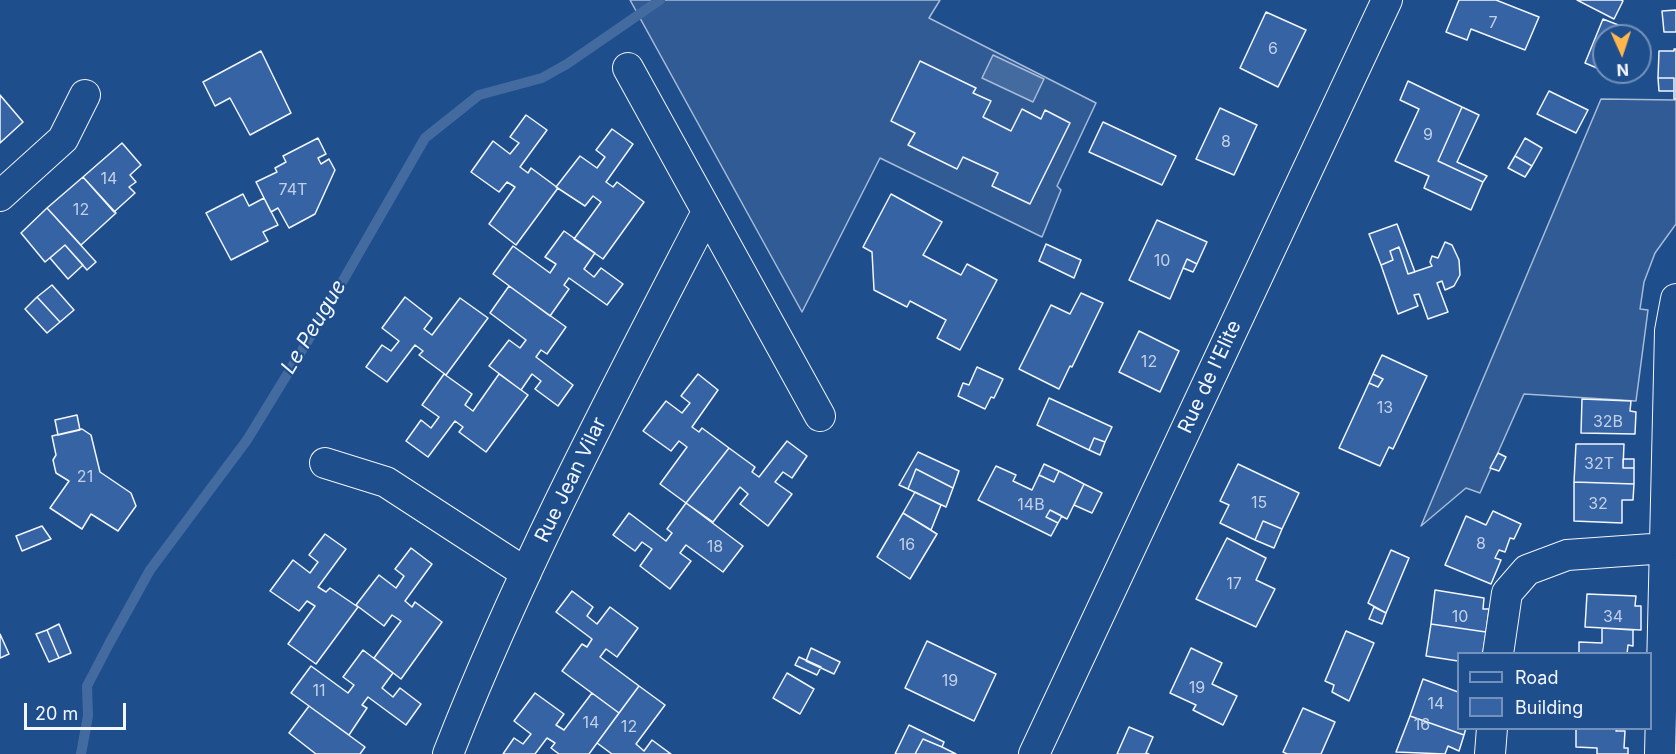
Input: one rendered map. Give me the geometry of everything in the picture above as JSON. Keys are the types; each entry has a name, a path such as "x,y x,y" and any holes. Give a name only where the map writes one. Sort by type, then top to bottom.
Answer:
{"street":[{"name":"Rue de l'Elite","path":"1034,754 1387,0"},
{"path":"628,68 820,416"},
{"path":"0,196 63,139 85,95"},
{"name":"Rue Jean Vilar","path":"447,754 478,675 568,482 707,212"},
{"path":"1660,754 1670,331 1676,299"},
{"path":"325,463 386,482 526,573"},
{"path":"1498,652 1507,593 1527,570 1567,555 1666,548"},
{"path":"1491,754 1492,730"}],"shaded area":[{"path":"630,0 940,0 929,18 1096,103 1057,186 1061,190 1042,237 880,158 802,312"},
{"path":"993,55 1044,79 1033,102 982,78"},
{"path":"1601,99 1676,100 1676,224 1655,253 1644,282 1640,309 1648,310 1636,401 1524,394 1480,493 1466,488 1421,526"}],"building":[{"path":"1459,0 1496,0 1539,17 1525,50 1471,29 1467,40 1446,32"},
{"path":"1577,0 1621,0 1623,1 1614,19"},
{"path":"1676,10 1676,32 1664,32 1662,11"},
{"path":"1266,12 1306,30 1278,87 1240,68"},
{"path":"1603,19 1616,24 1601,24"},
{"path":"1592,46 1592,66 1585,63"},
{"path":"1676,49 1676,99 1674,99 1674,78 1658,78 1659,51 1674,51"},
{"path":"261,51 291,113 250,135 230,98 215,106 203,82"},
{"path":"920,61 976,88 973,93 991,101 983,117 1011,131 1022,109 1041,119 1045,110 1070,123 1030,204 992,186 998,173 963,157 957,169 908,145 915,133 891,121"},
{"path":"1658,78 1674,78 1674,91 1659,91"},
{"path":"1408,81 1462,107 1438,161 1483,182 1471,210 1424,188 1429,176 1395,161 1419,109 1400,100"},
{"path":"1549,91 1588,110 1576,133 1537,114"},
{"path":"0,95 23,122 0,143"},
{"path":"1462,107 1479,115 1457,162 1487,176 1483,182 1438,161"},
{"path":"1220,108 1257,125 1234,175 1196,159"},
{"path":"526,115 547,130 520,167 528,173 531,168 558,188 516,245 489,224 515,187 507,182 499,192 471,172 493,141 510,154 519,143 510,137"},
{"path":"1103,122 1176,156 1162,185 1089,152"},
{"path":"612,129 633,144 606,182 613,187 617,182 644,202 603,259 574,239 601,202 593,196 585,206 556,187 580,156 597,168 605,157 596,150"},
{"path":"318,138 326,154 318,158 321,164 329,159 335,170 315,214 289,228 278,208 271,212 256,182 277,172 275,168 286,162 283,156"},
{"path":"1525,138 1542,148 1532,166 1515,156"},
{"path":"122,143 141,165 130,175 136,182 129,187 135,193 114,212 83,177"},
{"path":"1515,156 1532,166 1525,177 1508,168"},
{"path":"83,177 116,213 81,245 47,208"},
{"path":"243,194 249,206 264,198 278,225 263,232 268,241 231,260 206,213"},
{"path":"891,194 942,222 923,255 961,275 967,264 997,280 960,350 937,338 946,320 910,301 907,307 874,290 872,252 863,247"},
{"path":"47,208 96,262 87,270 65,245 45,262 21,233"},
{"path":"1157,220 1207,242 1197,264 1187,259 1170,299 1129,280"},
{"path":"1397,224 1415,272 1408,274 1399,247 1390,251 1393,260 1381,265 1369,234"},
{"path":"564,231 595,253 584,269 594,277 601,268 623,284 607,305 569,278 564,285 569,289 550,316 493,274 513,246 550,273 556,264 545,257"},
{"path":"1445,242 1452,245 1459,260 1460,275 1454,286 1445,290 1442,281 1437,283 1448,312 1428,319 1419,294 1414,295 1418,306 1398,314 1381,265 1393,260 1390,251 1399,247 1408,274 1432,266 1430,262 1432,256 1438,258"},
{"path":"1046,244 1081,260 1074,278 1039,261"},
{"path":"65,245 83,265 68,279 50,258"},
{"path":"1187,259 1197,264 1193,272 1183,268"},
{"path":"52,285 74,310 60,322 37,297"},
{"path":"509,286 566,327 547,354 541,350 536,357 573,385 558,406 535,389 541,381 532,374 521,390 489,366 509,340 520,348 526,340 490,313"},
{"path":"1081,293 1103,303 1059,389 1019,369 1051,305 1070,314"},
{"path":"37,297 60,322 47,333 25,309"},
{"path":"405,297 432,318 424,329 432,335 460,298 488,318 446,375 419,355 423,351 415,345 387,382 366,367 382,345 391,351 399,341 382,328"},
{"path":"1139,331 1179,351 1160,392 1119,372"},
{"path":"1382,355 1427,376 1393,449 1389,447 1380,466 1339,448 1369,383 1378,387 1383,379 1373,374"},
{"path":"977,367 1003,379 994,398 991,397 985,409 958,396 963,383 969,385"},
{"path":"444,374 472,394 465,405 473,411 499,374 528,395 486,452 459,432 463,427 455,421 428,457 406,441 421,420 431,428 439,417 422,405"},
{"path":"698,374 718,390 692,427 699,432 702,428 729,448 686,503 660,484 687,447 679,441 671,451 643,431 666,401 682,413 690,403 681,396"},
{"path":"1373,374 1383,379 1378,387 1369,383"},
{"path":"1049,398 1112,427 1105,442 1094,438 1089,450 1037,425"},
{"path":"1582,399 1631,401 1630,411 1636,412 1635,434 1581,433"},
{"path":"77,415 80,430 58,435 55,420"},
{"path":"82,429 91,435 100,472 131,493 136,506 118,531 91,514 82,529 50,508 69,481 56,473 53,460 56,455 52,436"},
{"path":"1094,438 1105,442 1100,455 1089,450"},
{"path":"787,441 807,456 792,478 783,472 775,482 792,494 768,526 740,504 748,494 740,487 713,522 686,503 729,448 755,467 752,472 759,477"},
{"path":"1576,444 1624,444 1623,468 1634,468 1634,484 1574,482"},
{"path":"918,452 959,471 953,488 916,469 908,489 899,485"},
{"path":"1498,453 1506,457 1499,471 1490,468"},
{"path":"1623,459 1634,459 1634,468 1623,468"},
{"path":"1044,464 1059,471 1054,482 1039,475"},
{"path":"1238,464 1299,493 1282,529 1263,521 1255,540 1220,523 1229,505 1220,501"},
{"path":"996,466 1016,475 1013,481 1032,490 1039,475 1054,482 1059,471 1084,484 1067,519 1050,510 1046,517 1058,523 1051,536 978,500"},
{"path":"916,469 953,488 946,507 908,489"},
{"path":"1574,482 1634,484 1633,500 1622,500 1622,523 1574,521"},
{"path":"1084,484 1102,493 1092,513 1074,505"},
{"path":"915,492 941,505 931,530 903,513"},
{"path":"686,503 743,546 723,572 686,545 680,553 691,561 670,589 640,566 652,549 642,542 635,551 613,535 629,513 666,541 672,533 667,529"},
{"path":"1050,510 1062,516 1058,523 1046,517"},
{"path":"1493,511 1521,524 1514,539 1510,538 1505,552 1499,550 1495,558 1501,560 1491,584 1445,565 1466,516 1486,525"},
{"path":"903,513 937,534 910,579 877,557"},
{"path":"1263,521 1282,529 1274,548 1255,540"},
{"path":"42,526 51,539 22,551 16,536"},
{"path":"325,534 346,549 318,587 326,592 330,588 358,607 316,664 288,644 315,606 307,601 299,611 270,591 293,560 310,573 318,562 309,555"},
{"path":"1227,538 1266,558 1256,580 1275,589 1256,627 1196,599"},
{"path":"411,548 432,564 405,601 412,607 415,602 442,622 401,679 374,658 401,621 392,615 384,626 356,605 379,575 396,588 404,576 395,569"},
{"path":"1391,550 1409,558 1386,613 1368,603"},
{"path":"1435,590 1484,598 1483,609 1489,609 1486,632 1431,624"},
{"path":"572,591 593,607 587,616 597,624 610,607 638,628 617,657 606,649 600,657 639,686 619,713 562,671 582,644 587,647 592,639 556,612"},
{"path":"1587,594 1636,596 1635,606 1641,606 1641,630 1585,627"},
{"path":"1374,607 1386,613 1382,624 1369,619"},
{"path":"59,624 71,653 59,658 47,630"},
{"path":"1431,624 1486,632 1483,652 1457,652 1457,661 1426,656"},
{"path":"1602,628 1633,630 1633,646 1628,645 1627,652 1579,652 1579,642 1602,643"},
{"path":"47,630 59,658 49,662 36,634"},
{"path":"1346,631 1374,643 1349,701 1332,692 1334,685 1325,681"},
{"path":"0,634 9,654 0,658"},
{"path":"927,641 996,674 974,721 905,688"},
{"path":"811,648 840,662 834,674 806,661"},
{"path":"1191,648 1222,663 1212,684 1237,696 1223,725 1193,710 1196,705 1170,693"},
{"path":"363,650 393,673 382,688 393,697 400,688 421,704 406,725 368,697 362,705 367,708 349,735 291,693 311,666 348,693 354,685 343,677"},
{"path":"799,657 821,667 817,675 795,665"},
{"path":"787,673 814,689 800,714 773,698"},
{"path":"1423,679 1457,692 1457,730 1465,730 1464,735 1410,716"},
{"path":"639,686 665,705 636,744 644,751 652,740 671,754 612,754 597,743"},
{"path":"535,693 564,714 556,725 564,730 592,693 619,713 589,754 559,754 551,748 555,743 547,738 535,754 503,754 514,738 523,744 531,734 514,721"},
{"path":"309,706 365,747 360,754 316,754 289,733"},
{"path":"1303,708 1335,722 1321,754 1283,752"},
{"path":"1410,716 1464,735 1459,751 1448,746 1445,754 1396,752"},
{"path":"909,725 944,742 942,747 923,739 915,754 895,754"},
{"path":"1129,727 1153,737 1146,753 1149,754 1117,754"},
{"path":"1576,730 1625,731 1624,748 1628,748 1628,754 1597,754 1597,748 1576,747"},
{"path":"923,739 942,747 956,754 915,754"}],"waterway":[{"name":"Le Peugue","path":"81,754 88,716 87,686 150,570 247,440 318,324 425,138 479,95 542,78 567,64 660,0"}]}
